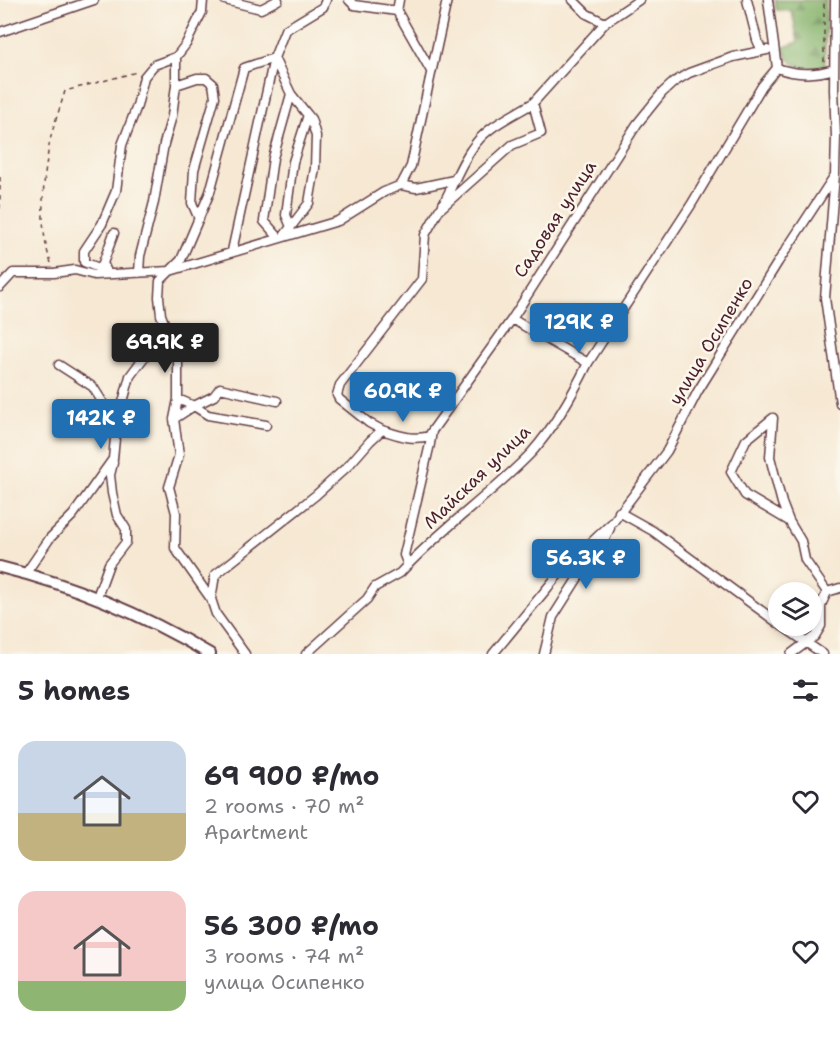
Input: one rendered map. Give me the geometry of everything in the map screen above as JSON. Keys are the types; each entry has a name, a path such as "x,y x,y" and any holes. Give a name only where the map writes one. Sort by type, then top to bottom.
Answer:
{"main road":[{"path":"0,567 26,573 97,597 147,620 210,654"}],"street":[{"path":"0,32 94,0"},
{"path":"116,275 84,262 84,251 102,224 116,191 122,145 137,106 144,77 154,65 176,57 186,44 202,12 203,0"},
{"path":"225,0 261,9 278,0"},
{"path":"232,251 274,58 285,30 323,7 326,0"},
{"path":"349,0 354,5 397,11"},
{"path":"399,0 397,11 431,71"},
{"path":"401,185 411,166 447,0"},
{"path":"573,0 587,14 605,23"},
{"path":"432,431 429,436 419,439 406,438 382,430 369,423 339,399 340,385 423,279 425,235 476,142 490,130 533,103 605,23 639,0"},
{"path":"747,0 762,51"},
{"path":"768,0 777,68 789,73 824,72 834,69"},
{"path":"835,0 834,69 837,91 838,145 825,298 840,403"},
{"name":"Садовая улица","path":"408,565 404,555 432,431 512,319 637,124 674,82 734,57 774,50"},
{"path":"139,273 140,256 172,116 176,85 176,57"},
{"path":"274,58 291,94 308,115 316,136 315,168 309,203 281,237"},
{"path":"245,654 216,614 211,598 175,548 176,513 169,487 178,454 174,419 178,399 178,358 161,315 159,297 160,280 181,260 210,192 244,68 274,58"},
{"name":"Майская улица","path":"306,654 367,599 375,587 400,573 532,451 559,416 588,363 696,196 762,87 777,68"},
{"path":"176,85 197,78 206,78 213,84 215,97 194,170 192,203 199,219"},
{"path":"281,237 264,221 273,158 291,94"},
{"path":"440,210 512,145 541,133 533,103"},
{"path":"291,227 286,215 293,162 308,115"},
{"name":"улица Осипенко","path":"544,654 553,617 605,539 619,512 667,451 698,391 778,262 836,175"},
{"path":"0,287 13,273 54,273 75,270 94,275 116,275 170,271 338,221 384,192 401,185 416,188 454,180"},
{"path":"106,271 103,262 114,233"},
{"path":"831,247 840,251"},
{"path":"512,319 588,363"},
{"path":"97,597 109,564 126,542 126,529 117,515 110,475 117,425 130,376 166,328"},
{"path":"59,365 93,387 117,425"},
{"path":"174,419 214,396 220,388 277,401"},
{"path":"178,399 208,415 266,425"},
{"path":"789,521 745,495 731,472 746,440 773,418 770,457 782,503 801,541 805,560 826,592"},
{"path":"211,598 215,575 316,495 382,430"},
{"path":"26,573 50,538 73,514 113,459"},
{"path":"619,512 653,531 768,615"},
{"name":"улица Осипенко","path":"494,654 563,569 613,522"},
{"path":"826,592 840,588"},
{"path":"790,654 815,636 821,626 821,605 826,592"},
{"path":"796,636 823,654"}],"path":[{"path":"824,72 825,0"},
{"path":"54,273 46,249 43,206 49,144 65,91 138,72"},
{"path":"0,177 0,211"}],"green space":[{"path":"775,0 826,0 825,66 799,67 786,56 782,48 798,42 792,11 776,10"}]}
